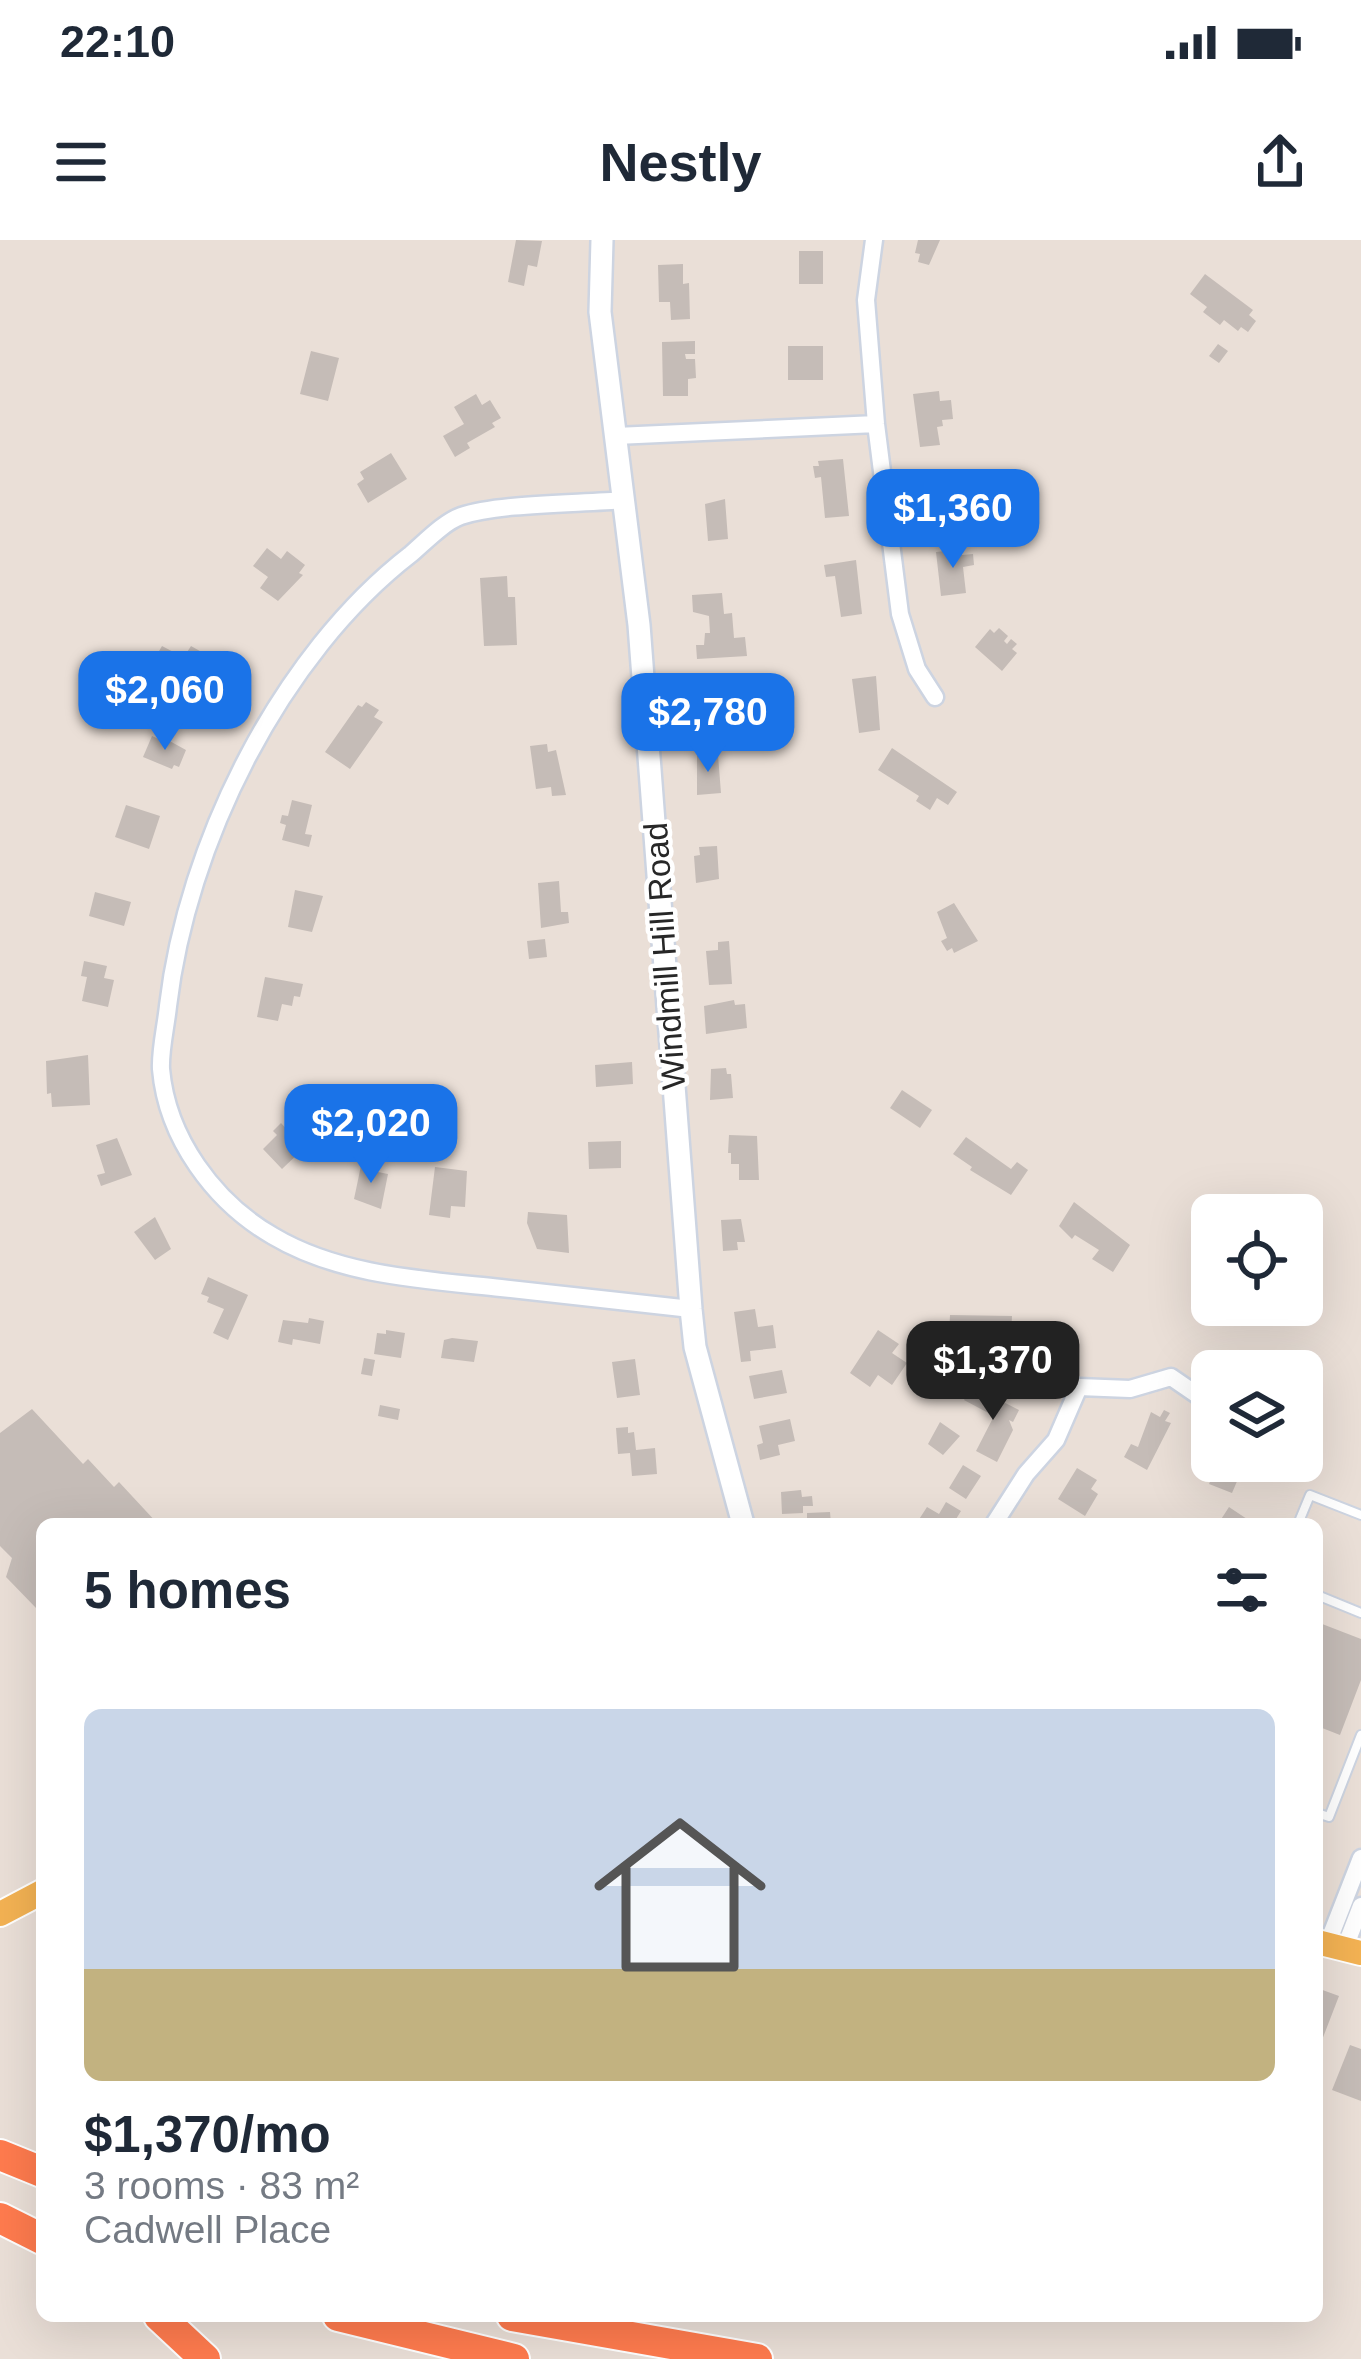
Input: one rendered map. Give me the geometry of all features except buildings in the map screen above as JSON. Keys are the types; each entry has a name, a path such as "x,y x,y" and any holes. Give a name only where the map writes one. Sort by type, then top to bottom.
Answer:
{"highway":[{"path":"0,2155 36,2170"},
{"path":"0,2203 36,2217"},
{"path":"0,2218 36,2236"},
{"path":"166,2322 206,2359"},
{"path":"363,2322 514,2359"},
{"path":"546,2322 757,2359"}],"main road":[{"path":"0,1914 36,1895"}],"street":[{"name":"Windmill Hill Road","path":"602,240 600,311 639,626 695,1347 741,1518"},
{"path":"874,240 866,300 900,614 917,669 935,697"},
{"path":"616,436 876,424"},
{"path":"624,500 459,516 390,570 313,651 267,722 209,844 173,962 161,1067 171,1116 191,1161 236,1207 286,1243 316,1256 402,1278 691,1309"},
{"path":"998,1518 1026,1474 1056,1440 1079,1387 1130,1389 1171,1377 1191,1391"},
{"path":"1337,1947 1361,1858"},
{"path":"1337,1947 1361,1906"}],"lane":[{"path":"1300,1518 1310,1495 1361,1515"},
{"path":"1323,1597 1361,1613"},
{"path":"1323,1815 1329,1817 1361,1735"}]}
